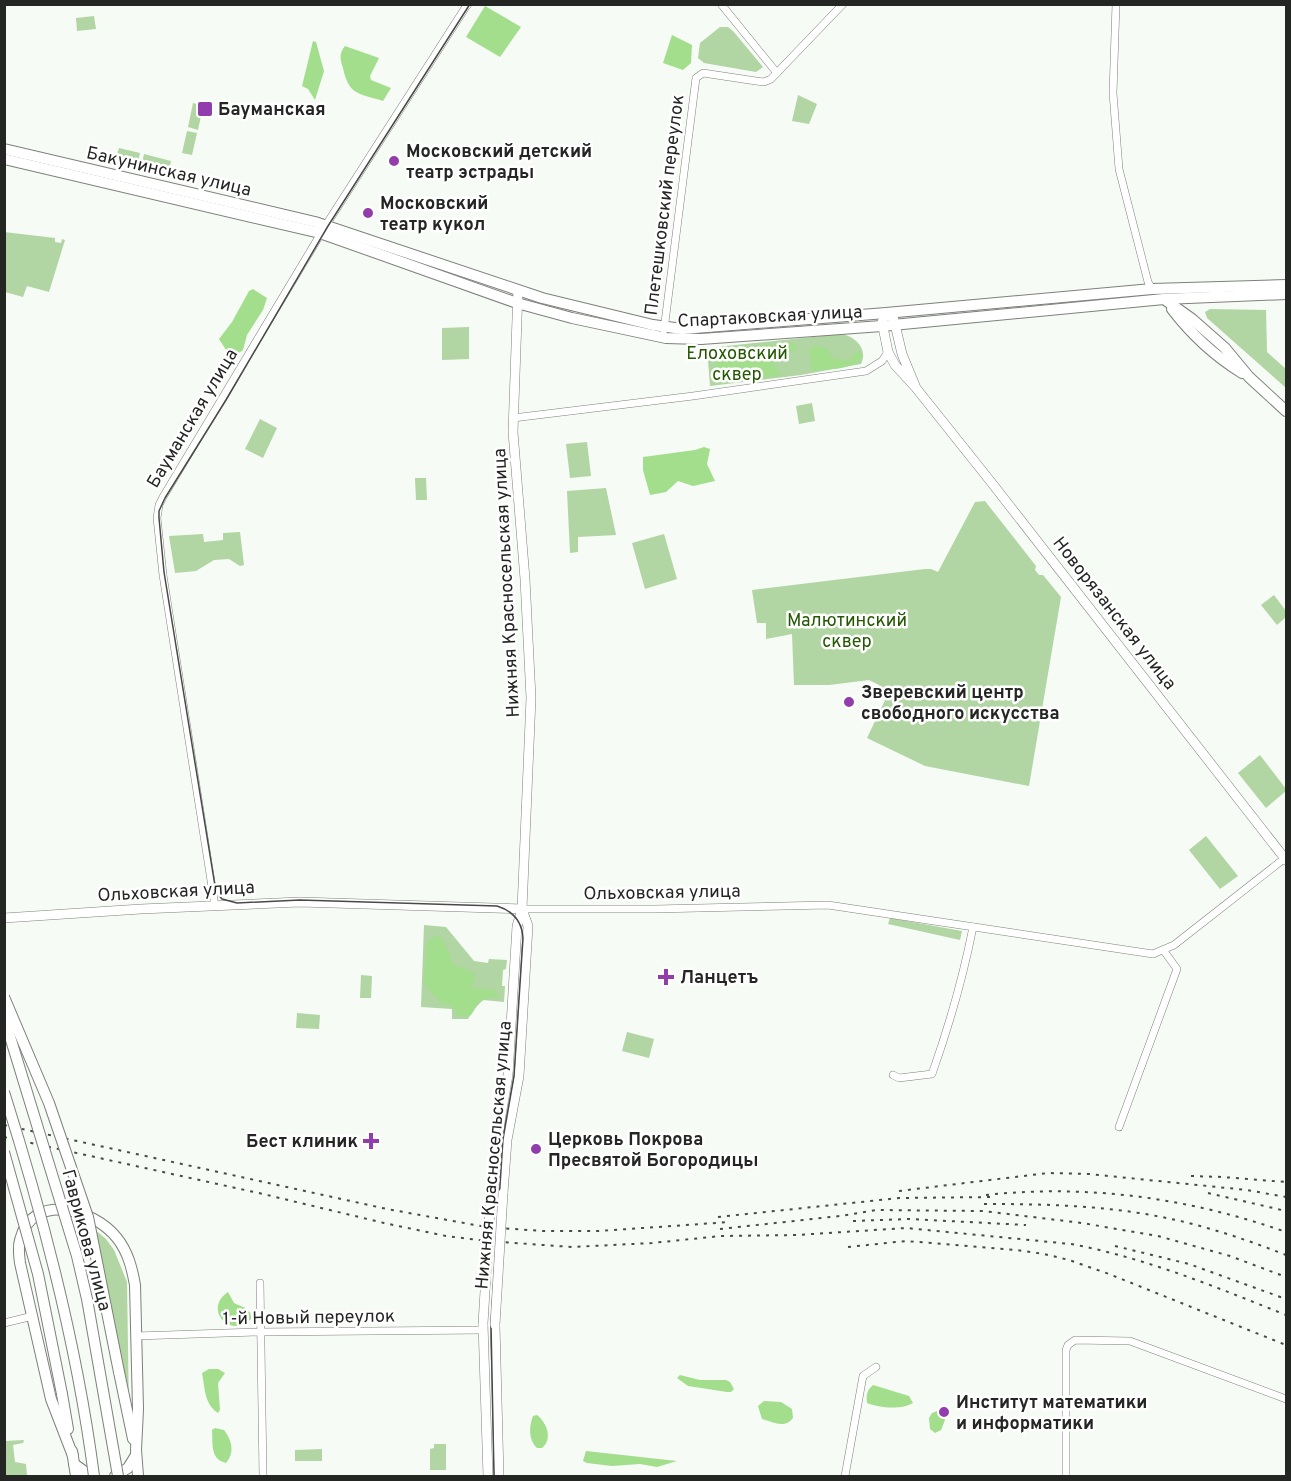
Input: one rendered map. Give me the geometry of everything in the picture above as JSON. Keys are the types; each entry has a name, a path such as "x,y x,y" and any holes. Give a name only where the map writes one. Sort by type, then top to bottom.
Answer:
{"main road":[{"name":"Бакунинская улица","path":"4,149 324,229"},
{"name":"Бакунинская улица","path":"4,159 324,229"},
{"name":"Спартаковская улица","path":"324,229 664,333 682,329 886,314 1152,289 1287,285"},
{"name":"Спартаковская улица","path":"324,229 517,303 572,318 701,339 895,325 1164,299 1287,294"},
{"path":"1152,289 1164,299 1203,343 1287,411"},
{"path":"4,997 49,1103 88,1217 126,1414 136,1453 128,1468 116,1476"},
{"name":"Гаврикова улица","path":"4,1017 77,1256 87,1299 116,1476"},
{"name":"Гаврикова улица","path":"4,1092 34,1187 65,1307 93,1476"},
{"path":"4,1152 38,1274 76,1476"},
{"path":"93,1476 73,1460 51,1399 20,1263 19,1243 24,1228 35,1216 48,1210 70,1210 87,1215 116,1236 126,1251 135,1285 138,1476"}],"street":[{"path":"721,4 777,73"},
{"name":"Плетешковский переулок","path":"664,333 696,78 703,73 764,82 771,79 843,4"},
{"path":"1116,4 1113,93 1119,169 1148,282 1152,289"},
{"name":"Бауманская улица","path":"215,906 166,595 157,518 163,497 324,229 466,5"},
{"name":"Нижняя Красносельская улица","path":"488,1476 483,1327 491,1192 508,1075 517,926 522,909 531,698 528,623 513,418 518,290"},
{"path":"882,326 882,318 886,314"},
{"name":"Новорязанская улица","path":"886,314 892,316 906,366 916,388"},
{"name":"Новорязанская улица","path":"882,326 888,352 895,365 916,388 1286,859"},
{"path":"513,418 693,396 866,371 882,361 888,352"},
{"path":"1119,1127 1177,969 1164,951 1286,859"},
{"name":"Ольховская улица","path":"5,918 313,902 522,909 828,905 1142,954 1164,951"},
{"name":"Нижняя Красносельская улица","path":"499,1476 495,1325 507,1140 519,1076 522,1037 528,926 522,909"},
{"path":"893,1076 899,1078 932,1074 955,1006 973,927"},
{"path":"260,1283 263,1476"},
{"path":"4,1323 33,1316"},
{"name":"1-й Новый переулок","path":"136,1336 483,1327"},
{"path":"1066,1476 1066,1350 1068,1345 1076,1340 1130,1341 1287,1399"},
{"path":"845,1476 863,1376 876,1367"}],"green space":[{"path":"485,6 521,27 500,57 466,37"},
{"path":"94,16 96,29 77,31 76,18"},
{"path":"720,27 728,27 733,31 763,67 756,72 704,63 698,58 700,43"},
{"path":"672,35 692,45 691,63 683,70 663,63"},
{"path":"313,41 316,42 324,71 315,100 308,89 302,86"},
{"path":"345,46 379,58 370,76 371,80 391,88 383,101 356,92 348,84 341,59"},
{"path":"798,95 817,104 809,124 792,121"},
{"path":"193,103 203,106 198,130 188,127"},
{"path":"187,131 197,133 192,155 182,153"},
{"path":"119,148 140,153 137,167 115,161"},
{"path":"144,154 171,161 168,174 141,168"},
{"path":"4,232 55,238 55,242 61,243 62,239 65,240 49,292 27,286 23,297 5,292"},
{"path":"253,289 267,298 263,310 247,335 243,350 239,353 226,350 219,339 232,322 249,291"},
{"path":"1210,309 1266,310 1267,352 1286,369 1286,388 1207,318 1205,312"},
{"path":"469,327 469,359 442,360 442,328"},
{"name":"Елоховский сквер","path":"842,334 859,344 863,353 861,364 801,375 710,386 707,348"},
{"path":"793,343 797,345 797,350 780,354 774,359 775,368 782,373 781,375 719,383 713,377 718,349"},
{"path":"815,346 828,349 834,359 849,360 859,352 863,357 847,367 813,371 810,368 812,363 809,349"},
{"path":"812,403 815,421 799,424 796,406"},
{"path":"260,419 277,428 263,458 245,449"},
{"path":"587,442 591,476 570,478 566,444"},
{"path":"704,447 710,449 707,464 715,481 693,486 678,481 666,492 650,495 643,470 643,457"},
{"path":"415,478 426,478 427,500 416,500"},
{"path":"606,488 616,535 578,537 578,552 570,553 567,491"},
{"name":"Малютинский сквер","path":"985,501 1036,566 1035,570 1039,575 1043,575 1061,597 1029,786 925,766 867,738 888,694 878,689 879,685 869,680 829,685 794,685 792,634 766,639 766,623 757,623 752,590 925,569 938,572 975,502"},
{"path":"240,532 244,565 240,566 229,559 214,560 196,571 175,573 169,536 203,534 204,542 223,540 223,533"},
{"path":"664,534 677,579 645,589 632,543"},
{"path":"1274,595 1286,611 1286,617 1277,625 1261,605"},
{"path":"1260,755 1286,789 1266,808 1238,773"},
{"path":"1206,836 1238,876 1220,889 1189,850"},
{"path":"890,918 962,931 960,940 888,924"},
{"path":"424,925 446,927 474,961 488,963 489,959 507,960 506,969 503,970 504,1002 483,1000 468,1019 452,1019 452,1009 421,1007"},
{"path":"439,936 449,951 452,964 475,975 472,988 494,990 500,996 480,1001 471,1015 466,1016 458,1014 450,1005 442,1004 424,981 427,944 434,937"},
{"path":"361,975 372,976 371,998 360,998"},
{"path":"297,1013 320,1015 319,1029 296,1028"},
{"path":"627,1032 654,1039 649,1058 622,1051"},
{"path":"94,1229 114,1250 127,1282 129,1413"},
{"path":"228,1292 234,1303 250,1312 251,1319 243,1325 227,1324 218,1313 221,1299"},
{"path":"209,1369 218,1369 225,1373 218,1383 220,1410 218,1413 210,1405 205,1390 202,1373"},
{"path":"680,1375 700,1380 726,1380 734,1389 727,1392 688,1386 677,1378"},
{"path":"873,1385 909,1396 913,1403 890,1408 867,1403 867,1393"},
{"path":"764,1401 781,1402 792,1409 793,1418 783,1424 762,1419 758,1406"},
{"path":"937,1411 943,1415 945,1420 941,1430 935,1433 930,1429 929,1418"},
{"path":"537,1415 544,1422 548,1436 542,1448 534,1445 531,1437 530,1428 533,1416"},
{"path":"215,1428 224,1430 231,1442 231,1455 226,1463 217,1458 213,1450 212,1430"},
{"path":"24,1440 23,1443 13,1445 15,1462 26,1464 27,1476 5,1476 5,1441"},
{"path":"434,1444 446,1444 446,1470 430,1470 430,1449 434,1448"},
{"path":"322,1449 322,1461 295,1461 295,1450"},
{"path":"586,1451 677,1461 657,1467 640,1464 612,1466 583,1461"}],"tram line":[{"path":"470,4 328,226 226,400 165,498 159,511 159,518 164,572 216,892 222,899 237,903 300,900 497,906 512,914 521,927 523,938 514,1076 503,1139 491,1324 494,1476"}],"railway":[{"path":"4,1125 387,1209 486,1227 543,1231 599,1231 730,1222"},
{"path":"4,1137 384,1223 446,1236 486,1241 572,1247 652,1243 721,1236 797,1235 906,1228 1071,1244 1154,1265 1286,1315"},
{"path":"899,1191 1048,1173 1089,1174 1247,1190 1286,1197"},
{"path":"1191,1176 1286,1182"},
{"path":"986,1195 1063,1191 1138,1197 1213,1210 1286,1232"},
{"path":"1208,1193 1286,1211"},
{"path":"718,1217 899,1198 993,1197"},
{"path":"984,1204 1065,1206 1145,1214 1217,1231 1286,1255"},
{"path":"720,1229 877,1210 983,1211 1082,1223 1158,1236 1230,1256 1286,1277"},
{"path":"853,1221 909,1219 1026,1225"},
{"path":"848,1247 906,1241 1044,1254 1109,1274 1286,1345"},
{"path":"1115,1246 1189,1264 1286,1299"}],"place":[{"name":"Бауманская","path":"205,109"},
{"name":"Московский детский театр эстрады","path":"394,161"},
{"name":"Московский театр кукол","path":"368,213"},
{"name":"Зверевский центр свободного искусства","path":"849,702"},
{"name":"Ланцетъ","path":"666,977"},
{"name":"Бест клиник","path":"371,1141"},
{"name":"Церковь Покрова Пресвятой Богородицы","path":"536,1149"},
{"name":"Институт математики и информатики","path":"944,1412"}]}
